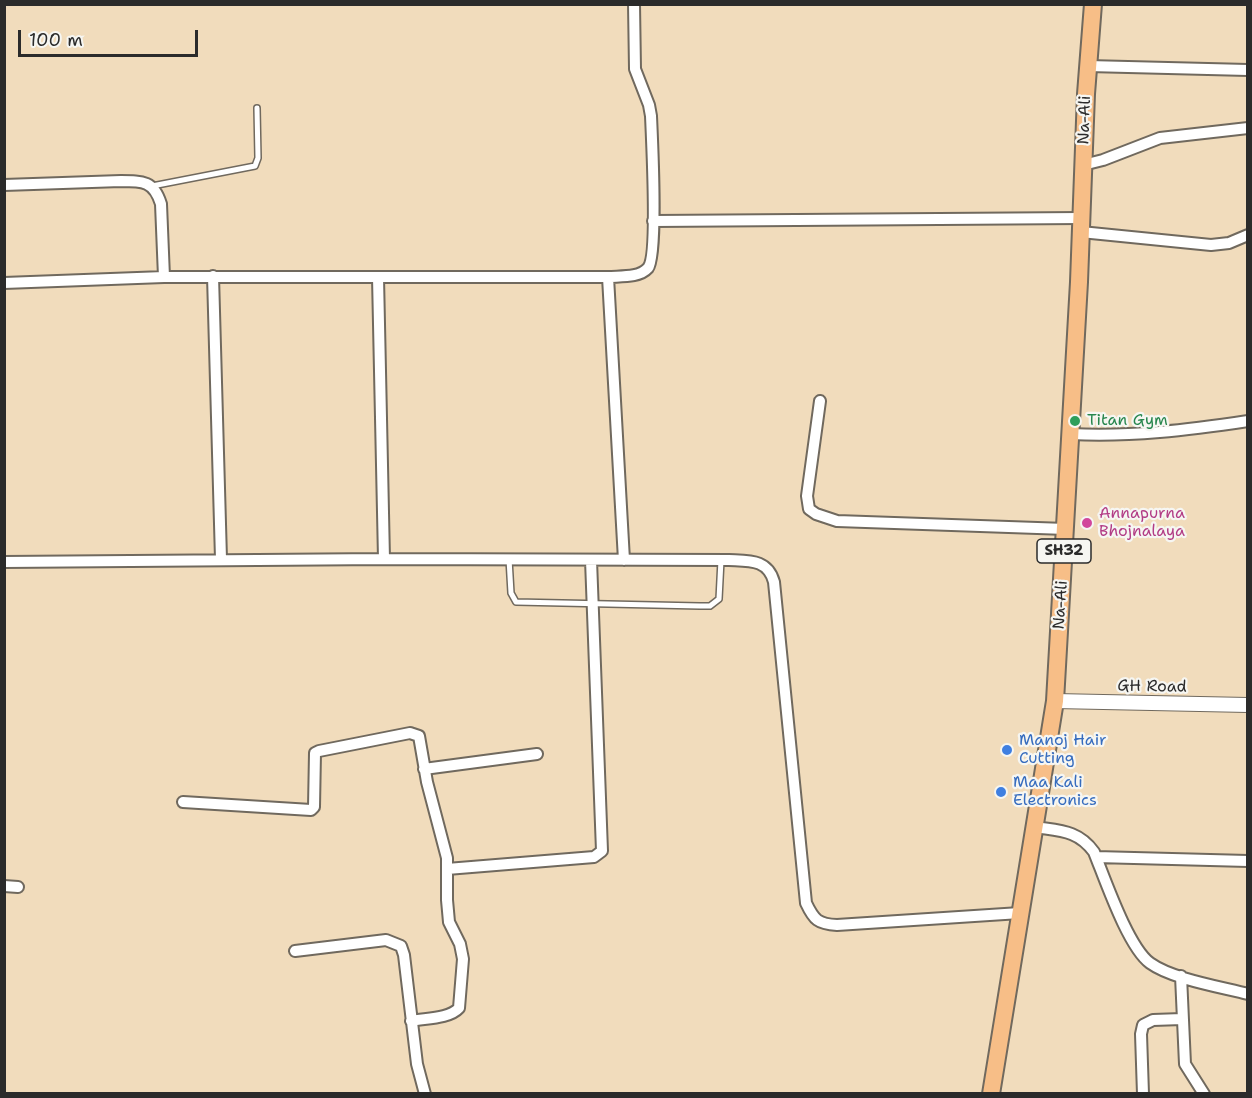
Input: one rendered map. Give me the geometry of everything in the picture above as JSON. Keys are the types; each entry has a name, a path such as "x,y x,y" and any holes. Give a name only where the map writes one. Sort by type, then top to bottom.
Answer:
{"main road":[{"name":"Na-Ali","path":"991,1094 1055,701 1093,4"}],"street":[{"path":"4,283 213,276 608,277 640,273 648,267 651,261 653,221 651,116 635,69 634,4"},
{"path":"1088,66 1248,70"},
{"path":"1083,165 1103,160 1160,138 1248,128"},
{"path":"4,184 139,181 152,186 158,192 161,204 164,277"},
{"path":"653,221 1082,225 1211,245 1229,243 1248,235"},
{"path":"213,276 221,559"},
{"path":"608,277 624,560"},
{"path":"378,278 384,559"},
{"path":"820,401 807,496 809,509 816,514 837,521 1066,529"},
{"path":"1071,434 1127,436 1248,421"},
{"path":"4,562 509,559 721,560 751,561 763,564 771,572 806,903 812,916 823,924 837,925 1020,913"},
{"path":"447,869 594,857 602,852 591,560"},
{"name":"GH Road","path":"1055,701 1248,705"},
{"path":"183,802 311,810 314,807 315,753 324,748 410,733 419,736 424,769 445,848 449,922 460,944 463,959 459,1008 447,1014 411,1021"},
{"path":"424,769 537,754"},
{"path":"1035,827 1076,835 1088,844 1096,857 1137,951 1151,964 1181,976 1248,994"},
{"path":"1096,857 1248,861"},
{"path":"4,886 18,887"},
{"path":"295,951 386,940 401,946 405,955 418,1072 425,1094"},
{"path":"1181,976 1185,1064 1204,1094"},
{"path":"1143,1094 1141,1034 1143,1025 1153,1020 1182,1019"}],"lane":[{"path":"152,186 255,166 258,158 257,108"},
{"path":"509,559 511,592 516,602 710,606 719,599 721,560"}],"place":[{"name":"Titan Gym","path":"1075,421"},
{"name":"Annapurna Bhojnalaya","path":"1087,523"},
{"name":"Manoj Hair Cutting","path":"1007,750"},
{"name":"Maa Kali Electronics","path":"1001,792"}]}
